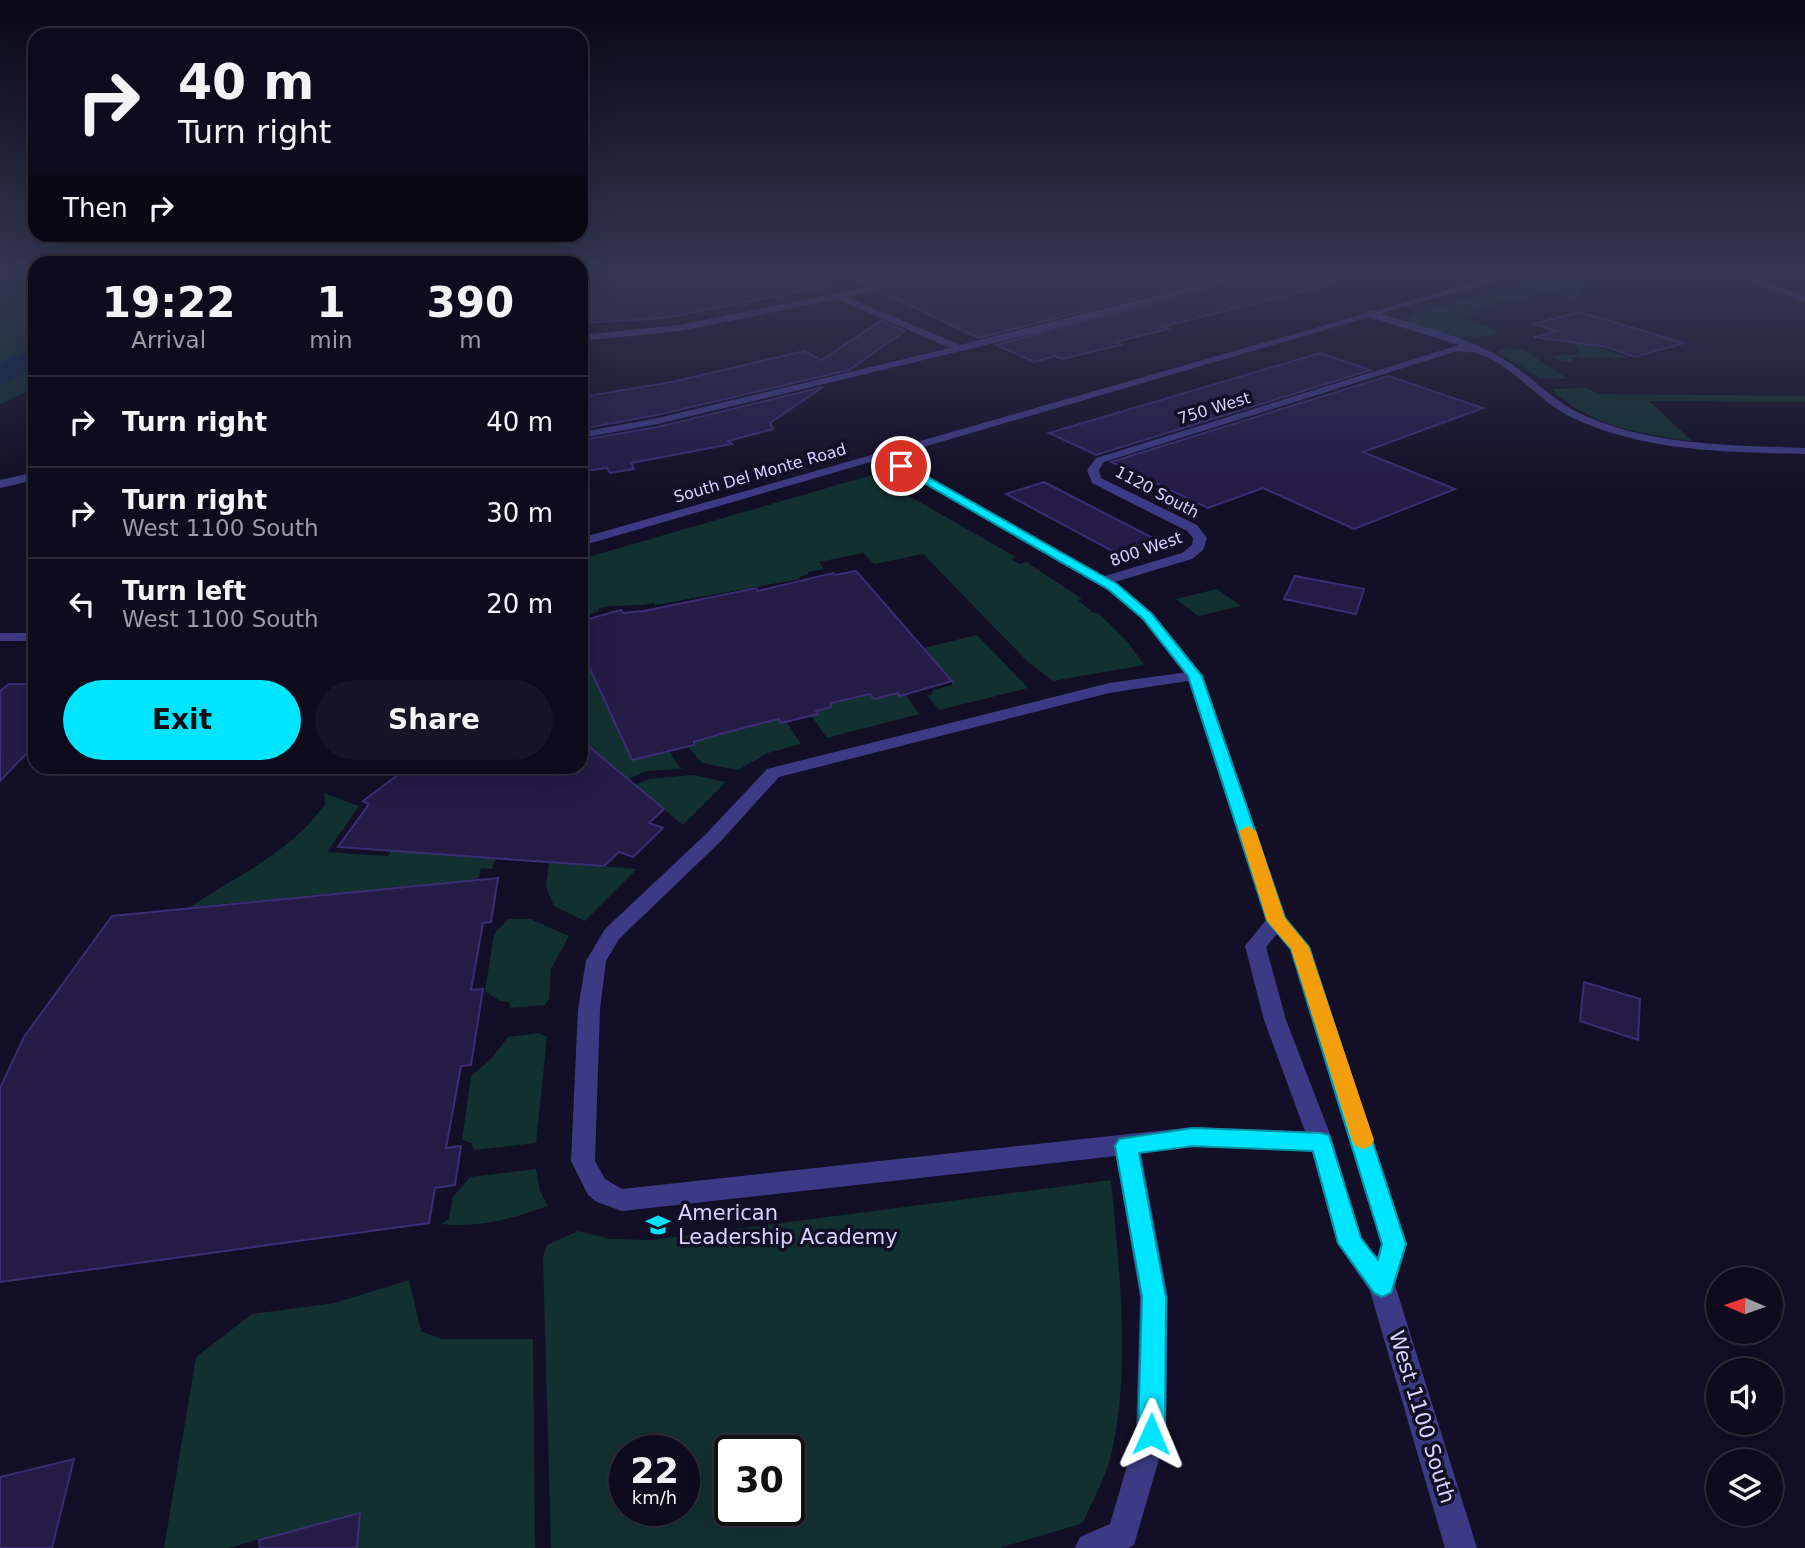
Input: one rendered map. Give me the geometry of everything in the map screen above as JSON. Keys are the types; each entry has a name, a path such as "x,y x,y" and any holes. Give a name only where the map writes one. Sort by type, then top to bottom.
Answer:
{"street":[{"path":"954,346 958,348"},
{"path":"588,434 658,421 965,346"},
{"name":"South Del Monte Road","path":"588,540 1259,346"},
{"path":"1471,347 1517,373 1554,405 1601,426 1630,435 1698,447 1805,452"},
{"name":"750 West","path":"1093,470 1100,460 1454,349 1471,347"},
{"path":"883,456 1103,581 1147,616 1195,676 1277,921 1300,947 1379,1191 1394,1244 1382,1285"},
{"name":"1120 South","path":"1093,470 1096,480 1192,528 1200,538 1198,547"},
{"path":"0,484 28,478"},
{"name":"800 West","path":"1103,581 1187,556 1198,547"},
{"path":"0,637 28,637"},
{"path":"1195,676 1109,688 773,773 713,838 612,934 596,961 589,1009 583,1161 591,1181 602,1195 622,1200 1193,1137 1321,1142"},
{"name":"West 1100 South","path":"1277,921 1255,946 1275,1020 1321,1142 1350,1243 1382,1285 1461,1548"},
{"path":"1091,1548 1124,1534 1151,1434 1154,1297 1126,1146"}],"green space":[{"path":"0,346 28,346 28,391 0,404"},
{"path":"1509,348 1525,350 1568,379 1540,378 1497,352"},
{"path":"1576,348 1600,348 1629,358 1570,357 1574,361 1568,362 1553,356 1577,354 1580,350"},
{"path":"1587,388 1599,394 1805,396 1805,402 1649,401 1692,441 1636,431 1598,420 1566,401 1552,389"},
{"path":"872,475 1016,557 1011,559 1020,564 1026,562 1082,599 1078,600 1093,613 1098,613 1127,641 1144,665 1053,681 1029,663 923,554 874,564 863,553 819,562 824,569 808,572 808,575 799,577 800,579 655,605 599,608 599,611 588,615 588,557"},
{"path":"1217,589 1241,606 1198,616 1176,599"},
{"path":"977,635 1028,688 939,710 928,696 933,690 952,685 952,681 923,648"},
{"path":"588,664 630,756 661,748 663,753 669,751 681,769 646,771 628,779 588,746"},
{"path":"898,693 901,696 906,695 919,714 827,738 811,715 831,707 831,703 870,694 874,699"},
{"path":"779,719 781,722 786,721 801,744 768,753 738,770 702,763 688,747 694,745 694,742 720,735 717,730 759,720 762,724"},
{"path":"692,775 726,782 683,825 634,785 649,779"},
{"path":"324,793 359,806 327,852 388,856 391,851 496,858 492,869 481,868 478,880 190,907 263,862 297,836 325,804"},
{"path":"549,862 637,869 585,921 554,906 546,887"},
{"path":"508,919 530,919 569,936 551,969 549,999 545,1005 510,1008 509,1002 500,1001 485,991 494,934"},
{"path":"539,1033 547,1037 536,1143 474,1150 471,1143 462,1140 471,1076 492,1058 508,1037"},
{"path":"536,1169 540,1191 548,1206 495,1221 469,1225 441,1224 449,1219 453,1197 470,1177"},
{"path":"1111,1180 1122,1320 1121,1392 1110,1459 1083,1523 1000,1548 551,1548 543,1257 547,1245 578,1231 610,1239 651,1240"},
{"path":"409,1280 421,1331 441,1339 533,1339 535,1548 357,1548 359,1513 228,1548 164,1548 196,1357 252,1314 335,1303"}],"building":[{"path":"842,346 883,346 849,370 657,415 588,428 588,396 672,382 804,351 821,360"},
{"path":"999,346 1116,346 1062,359 1055,356 1034,362"},
{"path":"1601,346 1673,346 1635,357"},
{"path":"1320,353 1371,370 1096,455 1049,433"},
{"path":"1388,376 1483,408 1363,452 1455,489 1354,529 1263,488 1208,508 1111,462"},
{"path":"823,387 770,423 773,429 728,441 732,444 631,463 634,469 610,473 607,468 588,471 588,439 658,427"},
{"path":"1044,482 1155,539 1116,553 1006,494"},
{"path":"856,571 952,681 900,696 898,693 874,699 870,694 831,703 831,707 816,711 818,714 781,723 779,719 720,734 694,742 694,745 632,760 588,664 588,619 621,610 623,613 644,611 756,588 758,591 833,573 835,575"},
{"path":"1295,576 1364,589 1356,614 1284,599"},
{"path":"9,684 28,684 28,754 0,781 0,691"},
{"path":"588,746 664,809 649,823 663,828 633,857 619,852 604,866 338,847 369,804 363,801 399,774 588,774"},
{"path":"498,878 491,922 483,923 471,990 483,989 471,1065 461,1066 446,1148 461,1146 455,1185 435,1188 429,1223 0,1282 0,1088 24,1037 112,916"},
{"path":"1584,982 1640,999 1638,1040 1580,1021"},
{"path":"74,1459 52,1548 0,1548 0,1477"},
{"path":"360,1513 357,1548 260,1548 259,1540"}],"waterway":[{"path":"0,375 28,361"}],"slow traffic":[{"path":"1248,831 1277,921 1300,947 1363,1140"}],"place":[{"name":"American Leadership Academy","path":"658,1225"}],"route":[{"path":"901,466 1112,587 1147,616 1195,676 1277,921 1300,947 1394,1244 1382,1285 1350,1243 1321,1142 1193,1137 1126,1146 1154,1297 1151,1434"}]}
